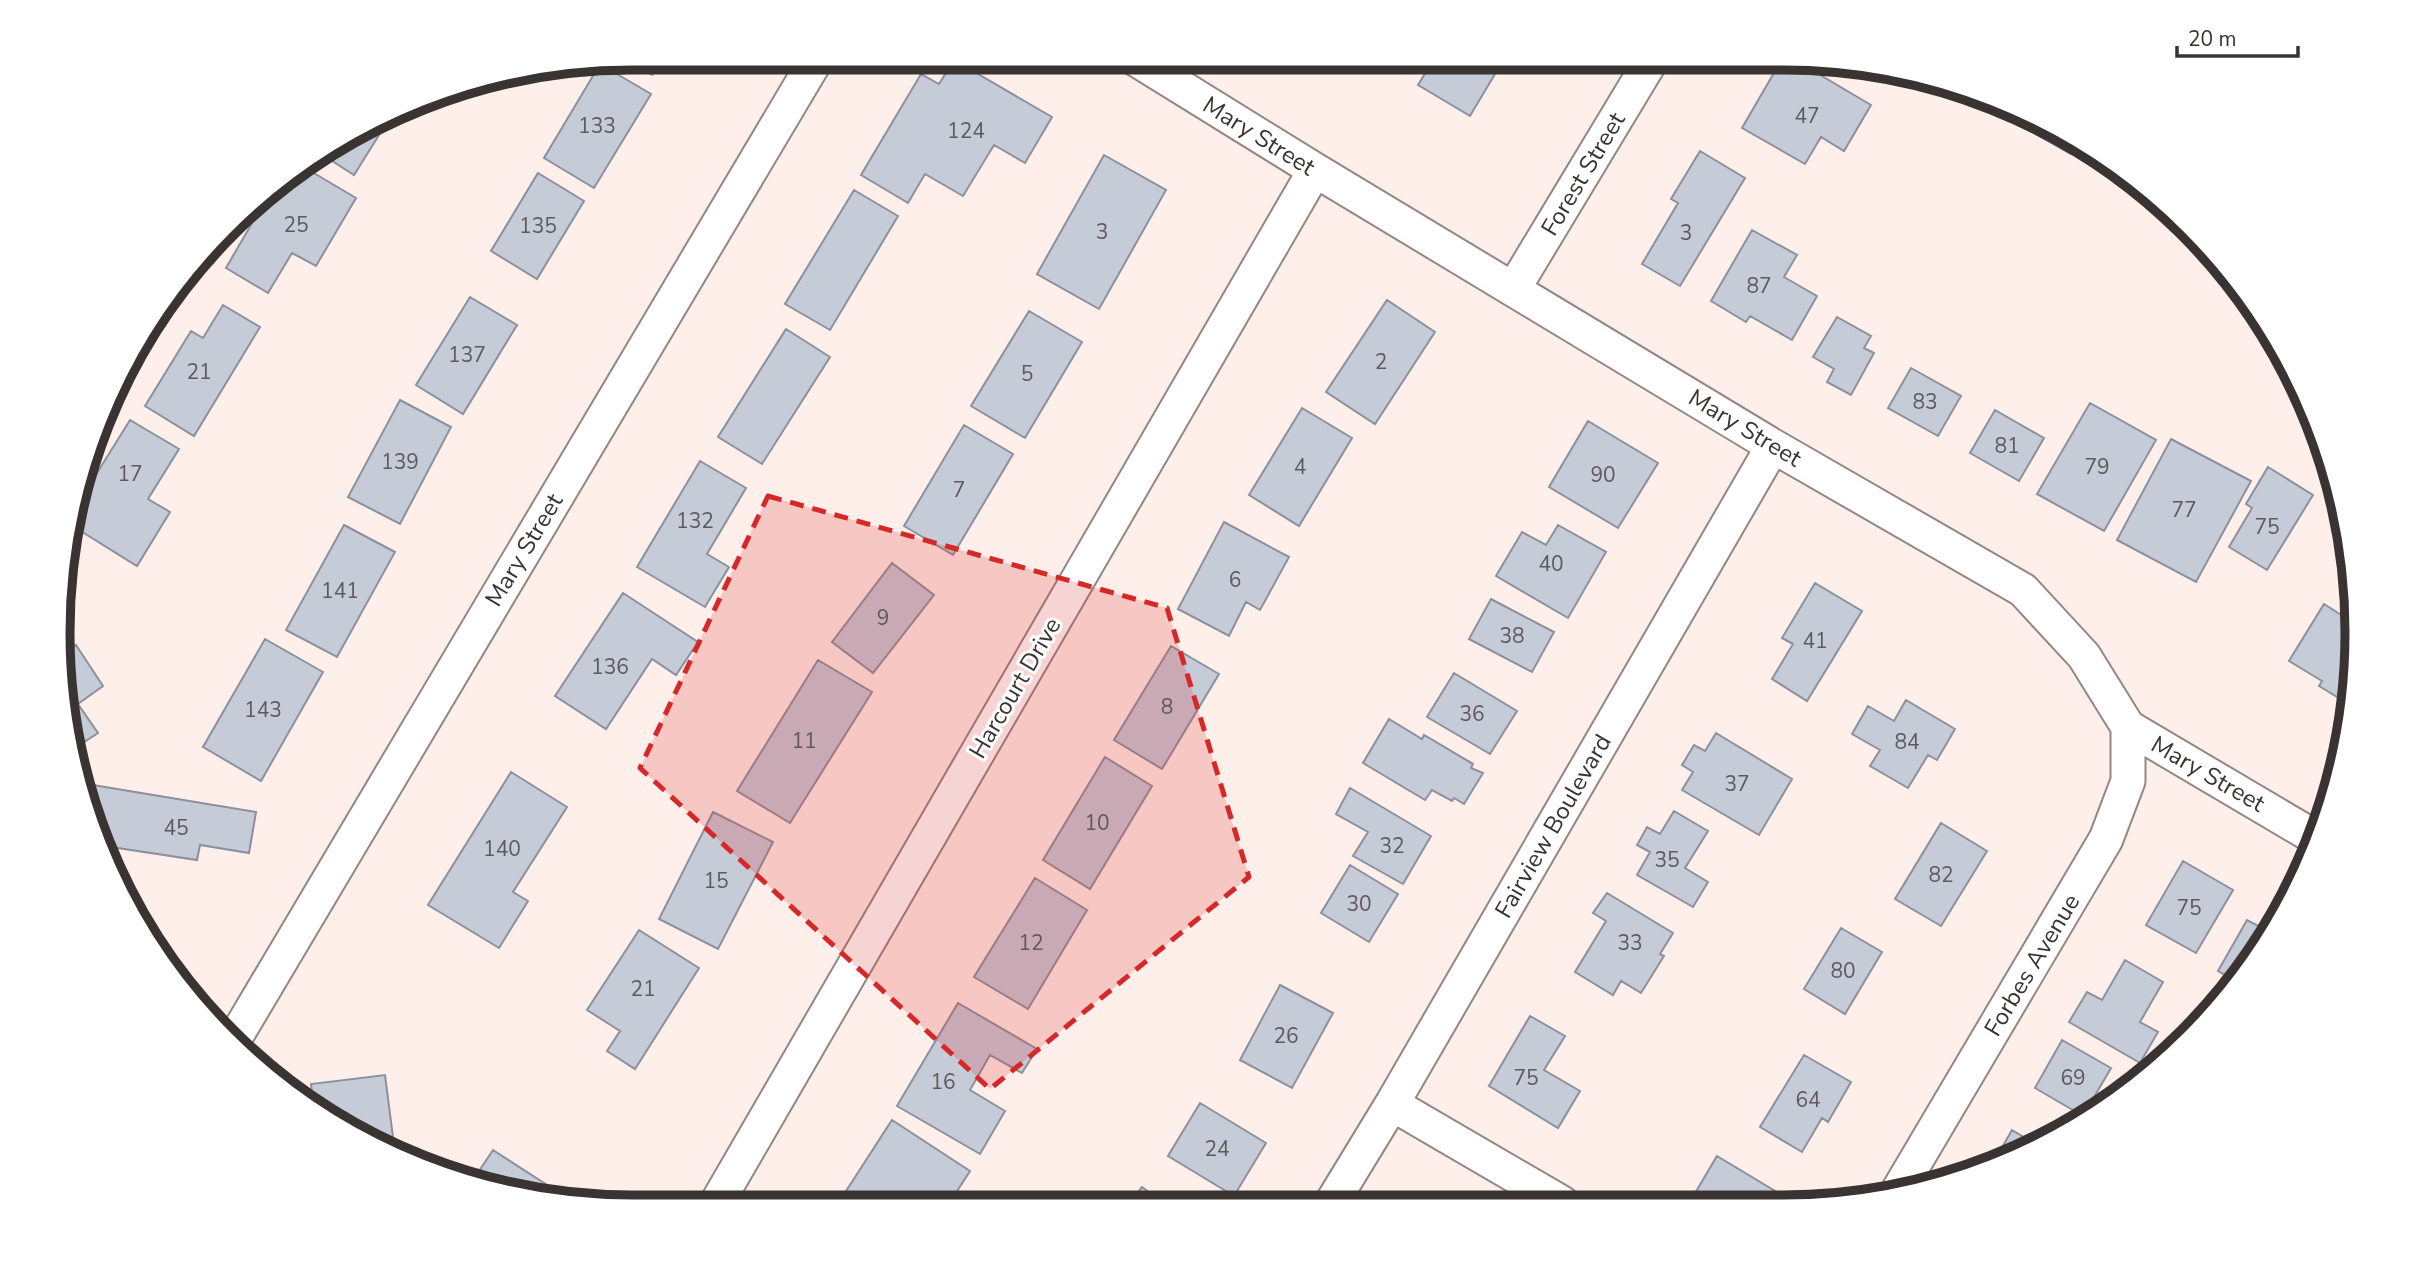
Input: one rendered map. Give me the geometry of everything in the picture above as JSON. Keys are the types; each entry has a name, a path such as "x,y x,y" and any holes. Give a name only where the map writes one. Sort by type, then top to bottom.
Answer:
{"street":[{"name":"Mary Street","path":"238,1033 810,70"},
{"name":"Mary Street","path":"1153,70 1773,446 2023,590 2084,656 2128,727 2308,833"},
{"name":"Forest Street","path":"1514,288 1645,70"},
{"name":"Harcourt Drive","path":"721,1195 1315,170"},
{"name":"Fairview Boulevard","path":"1336,1195 1392,1104 1773,446"},
{"name":"Forbes Avenue","path":"1904,1181 2106,839 2129,781 2128,727"},
{"path":"1392,1104 1548,1195"}],"highlighted area":[{"path":"768,496 1167,608 1249,877 990,1089 640,768"}],"building":[{"path":"948,70 971,70 1052,117 1025,163 994,145 963,196 925,174 908,203 861,175 921,74 939,84"},
{"path":"1427,70 1497,70 1470,116 1418,85"},
{"path":"1776,70 1813,71 1871,105 1844,151 1821,137 1805,164 1742,128"},
{"path":"596,71 611,71 651,94 594,188 544,158"},
{"path":"2003,115 2064,145 2073,151 2071,154"},
{"path":"383,128 354,175 329,159"},
{"path":"1700,151 1745,178 1680,286 1642,264 1678,203 1671,199"},
{"path":"1104,155 1166,190 1099,309 1037,274"},
{"path":"311,171 356,198 316,266 292,253 268,293 226,268 257,215"},
{"path":"538,173 584,201 537,279 491,251"},
{"path":"854,190 898,216 830,330 785,304"},
{"path":"1752,230 1797,255 1784,277 1817,296 1792,340 1750,316 1746,322 1711,301"},
{"path":"470,297 517,325 463,414 416,385"},
{"path":"1387,300 1435,332 1375,424 1326,392"},
{"path":"223,305 260,327 194,436 145,406 191,331 203,338"},
{"path":"1029,311 1082,342 1025,438 971,406"},
{"path":"1837,317 1871,336 1864,348 1874,353 1851,395 1827,382 1834,369 1813,357"},
{"path":"786,329 830,357 762,464 718,437"},
{"path":"1911,368 1961,396 1938,436 1888,408"},
{"path":"400,400 451,427 400,524 348,497"},
{"path":"2090,403 2156,440 2104,531 2037,494"},
{"path":"1302,408 1352,438 1299,526 1249,495"},
{"path":"1995,410 2044,438 2019,481 1970,453"},
{"path":"130,420 179,449 148,499 170,512 137,566 80,530 90,484"},
{"path":"1588,421 1658,463 1618,528 1549,487"},
{"path":"964,425 1013,454 953,555 904,526"},
{"path":"2171,439 2251,481 2196,582 2117,540"},
{"path":"700,461 746,488 707,554 729,567 705,607 637,567"},
{"path":"2268,467 2313,495 2267,570 2229,547 2252,508 2246,504"},
{"path":"1224,522 1289,557 1260,610 1246,602 1229,636 1178,609"},
{"path":"344,525 395,552 337,657 286,630"},
{"path":"1558,525 1606,552 1568,618 1496,576 1522,532 1546,545"},
{"path":"892,563 934,595 873,673 832,642"},
{"path":"1815,583 1862,611 1807,701 1772,679 1793,644 1782,638"},
{"path":"623,593 698,642 676,675 652,659 606,729 555,696"},
{"path":"1491,599 1554,632 1532,672 1469,639"},
{"path":"2324,604 2345,617 2341,699 2319,686 2322,681 2289,661"},
{"path":"265,639 323,672 261,781 203,747"},
{"path":"76,645 103,686 78,704 98,733 81,744 75,706 70,649"},
{"path":"1171,646 1219,674 1162,769 1114,740"},
{"path":"818,660 872,692 790,823 737,791"},
{"path":"1454,673 1517,711 1490,754 1427,717"},
{"path":"1906,700 1955,729 1937,760 1928,755 1908,788 1870,766 1880,750 1852,734 1868,706 1894,721"},
{"path":"1389,719 1422,739 1424,735 1473,764 1471,768 1483,773 1464,804 1432,790 1425,800 1363,763"},
{"path":"1716,733 1792,779 1759,835 1682,790 1693,772 1682,765 1694,745 1705,751"},
{"path":"1105,757 1152,786 1090,889 1043,860"},
{"path":"511,772 567,807 513,892 528,901 499,948 428,905"},
{"path":"91,785 256,812 249,853 200,845 197,860 113,847"},
{"path":"1350,788 1431,836 1403,884 1353,856 1368,832 1336,814"},
{"path":"1674,811 1708,831 1685,868 1708,882 1693,907 1637,875 1650,852 1637,845 1647,827 1660,834"},
{"path":"713,812 773,842 718,949 659,919"},
{"path":"1941,823 1987,851 1941,926 1895,899"},
{"path":"2183,861 2233,890 2196,953 2146,925"},
{"path":"1350,865 1398,894 1369,942 1321,913"},
{"path":"1035,878 1087,910 1028,1009 974,977"},
{"path":"1607,893 1673,933 1660,954 1664,956 1641,993 1621,981 1613,995 1575,972 1606,921 1593,913"},
{"path":"2247,920 2261,928 2228,977 2218,971"},
{"path":"1841,928 1882,952 1845,1014 1804,989"},
{"path":"639,930 699,968 635,1069 607,1051 620,1031 587,1010"},
{"path":"2125,960 2163,982 2140,1022 2158,1032 2140,1063 2069,1022 2087,992 2102,1000"},
{"path":"1280,985 1333,1013 1292,1088 1240,1060"},
{"path":"958,1003 1037,1049 1022,1073 990,1055 970,1090 1005,1111 980,1154 897,1106"},
{"path":"1530,1016 1565,1036 1544,1070 1580,1091 1558,1128 1489,1086"},
{"path":"2062,1040 2111,1068 2091,1103 2076,1112 2035,1088"},
{"path":"1804,1055 1851,1082 1828,1122 1822,1118 1802,1152 1760,1127"},
{"path":"385,1075 393,1137 384,1137 320,1100 312,1095 311,1084"},
{"path":"1200,1103 1266,1143 1235,1195 1168,1156"},
{"path":"892,1120 970,1171 954,1195 843,1195"},
{"path":"2012,1130 2027,1139 2000,1151"},
{"path":"493,1150 553,1189 523,1184 478,1173"},
{"path":"1717,1156 1780,1194 1779,1195 1694,1195"},
{"path":"1142,1187 1153,1195 1136,1195"}]}
